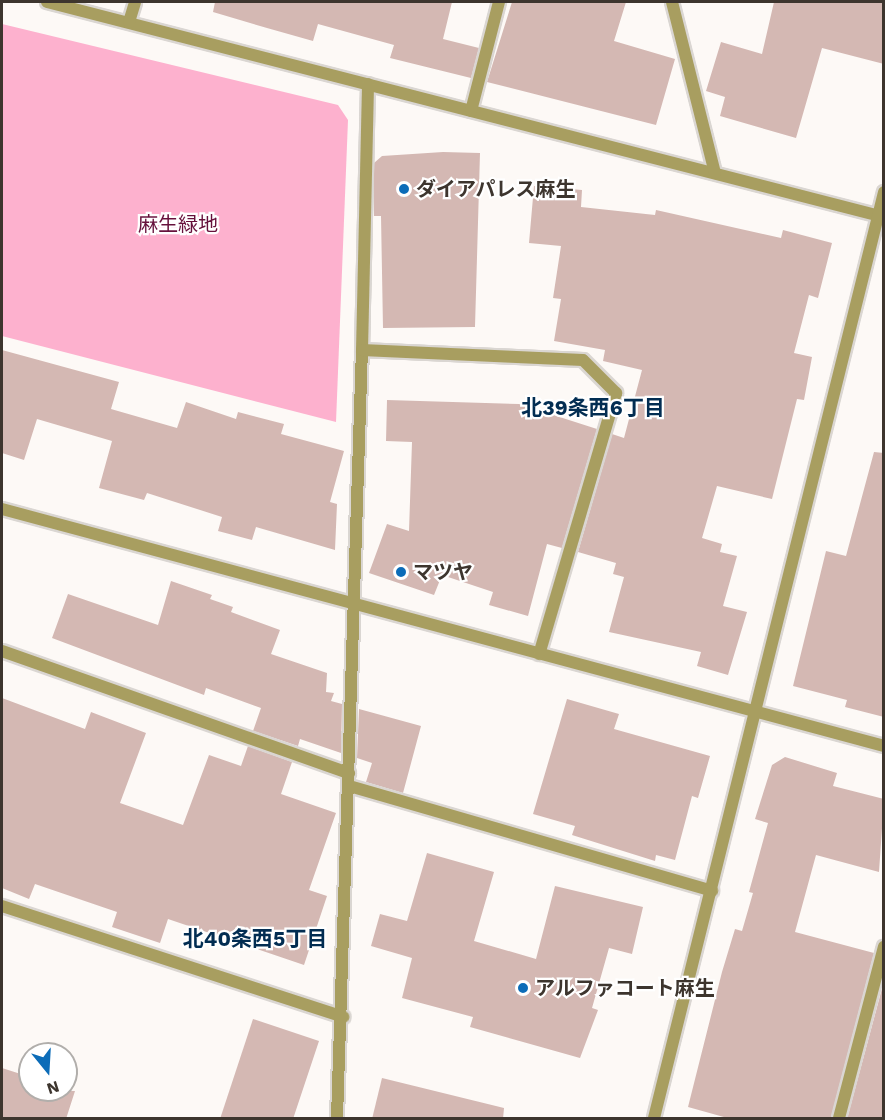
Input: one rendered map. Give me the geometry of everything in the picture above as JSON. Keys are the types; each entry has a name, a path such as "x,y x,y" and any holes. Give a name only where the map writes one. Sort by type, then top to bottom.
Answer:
{"street":[{"path":"47,2 880,216"},
{"path":"129,22 135,2"},
{"path":"471,111 499,2"},
{"path":"672,2 715,173"},
{"path":"337,1119 343,1017 368,84"},
{"path":"654,1119 880,216 884,192"},
{"path":"362,350 583,360 616,393 539,654"},
{"path":"2,509 884,746"},
{"path":"2,651 349,779 712,891"},
{"path":"2,906 343,1017"},
{"path":"839,1119 884,947"}],"green space":[{"name":"麻生緑地","path":"2,24 338,105 348,120 336,422 2,336"}],"building":[{"path":"215,2 452,2 443,39 479,48 471,78 390,58 394,45 318,24 313,41 213,12"},
{"path":"512,2 626,2 614,41 675,59 656,125 487,82"},
{"path":"774,2 884,2 884,64 822,48 796,138 720,116 725,97 706,91 721,42 762,54"},
{"path":"443,152 480,153 475,327 383,328 381,216 374,216 374,163 382,156"},
{"path":"534,186 582,190 581,207 655,215 656,210 781,238 783,230 832,243 818,298 809,295 794,353 812,357 804,400 797,399 772,499 717,486 702,538 722,544 720,552 737,556 723,606 747,612 728,675 697,666 701,652 609,632 624,577 613,574 616,563 578,552 612,434 624,438 642,370 603,361 605,350 554,341 561,299 553,298 561,246 529,243"},
{"path":"2,350 119,382 111,409 177,428 186,402 236,419 238,412 284,424 281,434 344,451 330,502 337,504 335,550 256,527 252,540 218,531 222,517 147,493 144,500 99,488 112,441 37,419 24,460 2,453"},
{"path":"387,400 519,404 597,429 562,548 547,544 528,616 489,605 493,592 442,575 434,595 369,573 387,524 409,531 412,442 386,441"},
{"path":"874,452 884,453 884,717 845,707 847,700 793,686 826,551 846,556"},
{"path":"171,581 212,595 210,599 233,607 231,612 280,630 271,654 327,673 326,692 334,693 331,701 342,704 341,753 300,739 298,746 253,731 261,708 206,688 204,695 52,638 68,594 158,625"},
{"path":"2,698 85,729 91,712 146,733 120,803 183,825 209,755 241,766 248,746 292,762 281,794 336,813 309,890 327,896 304,965 168,919 160,943 112,927 117,912 35,884 29,899 2,888"},
{"path":"567,699 619,714 614,729 710,756 698,798 692,796 675,860 656,855 655,861 572,835 575,826 533,814"},
{"path":"359,709 421,726 403,793 366,782 372,763 357,758"},
{"path":"785,757 837,773 833,786 884,799 879,872 816,855 795,932 874,953 831,1119 731,1119 688,1107 735,929 742,931 753,893 749,892 768,823 755,819 772,765"},
{"path":"427,853 494,872 474,941 536,959 555,886 643,907 632,954 609,948 592,1008 598,1010 580,1058 470,1027 473,1017 402,998 412,958 371,946 380,914 407,921"},
{"path":"884,981 884,1119 847,1119"},
{"path":"253,1019 319,1041 293,1119 220,1119"},
{"path":"2,1068 18,1073 18,1102 71,1102 66,1119 2,1119"},
{"path":"382,1078 504,1108 503,1119 372,1119"}],"place":[{"name":"ダイアパレス麻生","path":"404,189"},
{"name":"マツヤ","path":"401,572"},
{"name":"アルファコート麻生","path":"523,988"}],"district":[{"name":"北39条西6丁目","path":"593,408"},
{"name":"北40条西5丁目","path":"255,939"}]}
